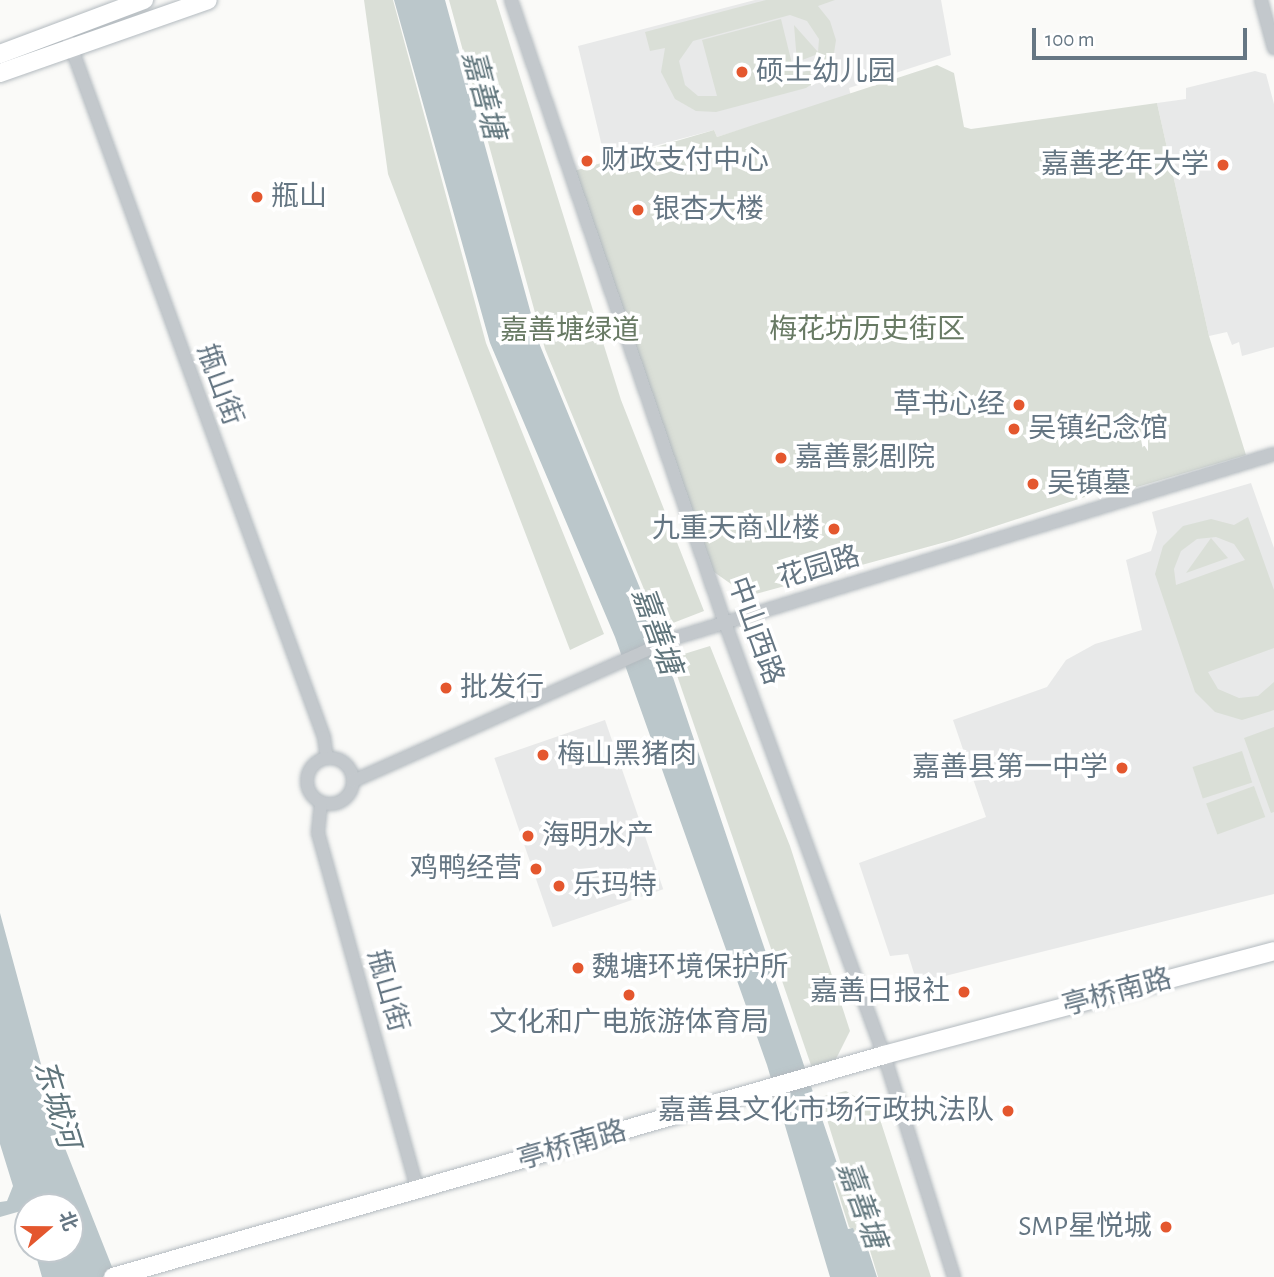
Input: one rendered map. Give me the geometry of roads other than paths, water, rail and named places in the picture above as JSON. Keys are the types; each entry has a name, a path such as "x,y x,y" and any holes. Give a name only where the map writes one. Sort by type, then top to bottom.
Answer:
{"street":[{"path":"0,54 144,0"},
{"path":"0,73 208,0"},
{"name":"中山西路","path":"511,0 725,623 884,1055 954,1277"},
{"path":"1261,0 1274,48"},
{"name":"甁山街","path":"65,28 324,737 327,758"},
{"name":"花园路","path":"353,781 672,639 1274,454"},
{"path":"327,758 342,761 353,781 343,801 321,803 310,793 306,779 313,765 327,758"},
{"name":"甁山街","path":"321,803 318,833 418,1191"},
{"name":"亭桥南路","path":"113,1277 827,1074 884,1055 1274,951"}],"water":[{"name":"嘉善塘","path":"394,0 445,0 539,343 656,627 842,1178 833,1181 848,1229 853,1228 856,1235 863,1234 877,1277 830,1277 767,1065 615,637 490,343"},
{"path":"0,913 61,1138 83,1193 14,1193 14,1213 0,1217 0,1202 7,1201 13,1186 0,1144"},
{"path":"84,1196 116,1277 42,1277 38,1263 84,1263"}],"place":[{"name":"硕士幼儿园","path":"742,72"},
{"name":"财政支付中心","path":"587,161"},
{"name":"嘉善老年大学","path":"1223,165"},
{"name":"瓶山","path":"257,197"},
{"name":"银杏大楼","path":"638,210"},
{"name":"草书心经","path":"1019,405"},
{"name":"吴镇纪念馆","path":"1014,429"},
{"name":"嘉善影剧院","path":"781,458"},
{"name":"吴镇墓","path":"1033,484"},
{"name":"九重天商业楼","path":"834,529"},
{"name":"批发行","path":"446,688"},
{"name":"梅山黑猪肉","path":"543,755"},
{"name":"嘉善县第一中学","path":"1122,768"},
{"name":"海明水产","path":"528,836"},
{"name":"鸡鸭经营","path":"536,869"},
{"name":"乐玛特","path":"559,886"},
{"name":"魏塘环境保护所","path":"578,968"},
{"name":"嘉善日报社","path":"964,992"},
{"name":"文化和广电旅游体育局","path":"629,995"},
{"name":"嘉善县文化市场行政执法队","path":"1008,1111"},
{"name":"SMP星悦城","path":"1166,1227"}],"park label":[{"name":"梅花坊历史街区","path":"867,330"},
{"name":"嘉善塘绿道","path":"570,331"}],"water label":[{"name":"东城河","path":"56,1104"}]}
